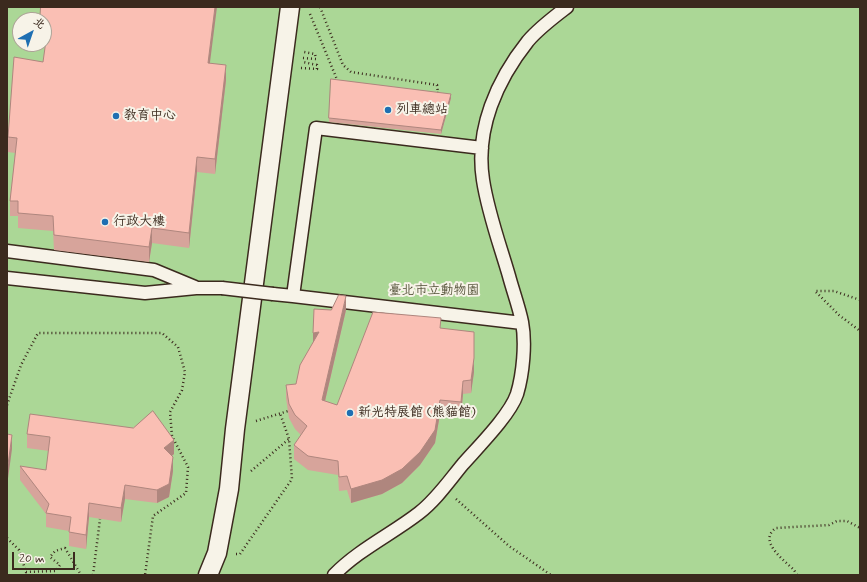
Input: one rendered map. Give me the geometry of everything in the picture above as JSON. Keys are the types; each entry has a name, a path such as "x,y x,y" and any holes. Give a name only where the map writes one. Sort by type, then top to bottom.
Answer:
{"street":[{"path":"208,575 217,553 229,489 235,429 290,7"}],"lane":[{"path":"334,575 348,562 420,512 443,488 503,417 516,395 523,349 522,323 489,207 483,179 482,148 488,114 499,86 529,40 549,21 567,7"},
{"path":"293,296 316,128 482,148"},
{"path":"7,251 154,270 196,288"},
{"path":"7,278 145,293 196,288 222,288 522,323"}],"path":[{"path":"320,7 343,65 351,72 437,85 438,93 430,92"},
{"path":"308,22 310,14 338,82"},
{"path":"283,66 317,69 317,64 303,63 303,58 316,59 314,54 303,52 304,45"},
{"path":"860,300 834,291 815,291 839,315 860,331"},
{"path":"7,405 21,365 38,333 162,334 178,347 185,372 182,390 170,412 172,436 188,467 186,493 153,516 145,575"},
{"path":"217,553 240,554 292,479 289,439 280,413 288,410"},
{"path":"229,489 289,439"},
{"path":"443,488 509,546 551,575"},
{"path":"93,575 100,519"},
{"path":"797,575 771,546 769,539 776,528 828,525 837,521 847,521 860,528"},
{"path":"7,538 19,550 26,572 56,571 60,565 50,557 55,551 65,548 80,575"}],"green space":[{"name":"臺北市立動物園","path":"7,7 860,7 860,575 7,575"}],"building":[{"name":"教育中心","path":"41,7 215,7 208,63 226,65 215,159 197,157 189,233 152,228 149,247 54,235 53,216 18,213 18,201 10,201 17,138 8,137 14,57 43,62 44,52 52,52 52,12 41,12"},
{"name":"列車總站","path":"331,79 451,94 441,130 329,118"},
{"name":"新光特展館 (熊貓館)","path":"339,295 346,296 322,400 337,405 373,312 441,318 440,328 474,332 474,358 471,380 463,381 461,402 440,400 435,430 420,452 402,469 382,480 351,489 347,476 339,477 338,461 308,456 294,445 307,426 295,415 289,404 286,385 296,384 300,365 319,332 313,333 314,309 331,310"},
{"path":"153,411 174,440 164,448 173,457 169,484 157,490 125,485 121,508 89,503 86,535 69,532 71,517 46,513 49,504 20,466 46,470 50,437 27,434 30,414 133,428"},
{"path":"7,434 12,435 7,472"}],"place":[{"name":"列車總站","path":"388,110"},
{"name":"教育中心","path":"116,116"},
{"name":"行政大樓","path":"105,222"},
{"name":"新光特展館 (熊貓館)","path":"350,413"}]}
